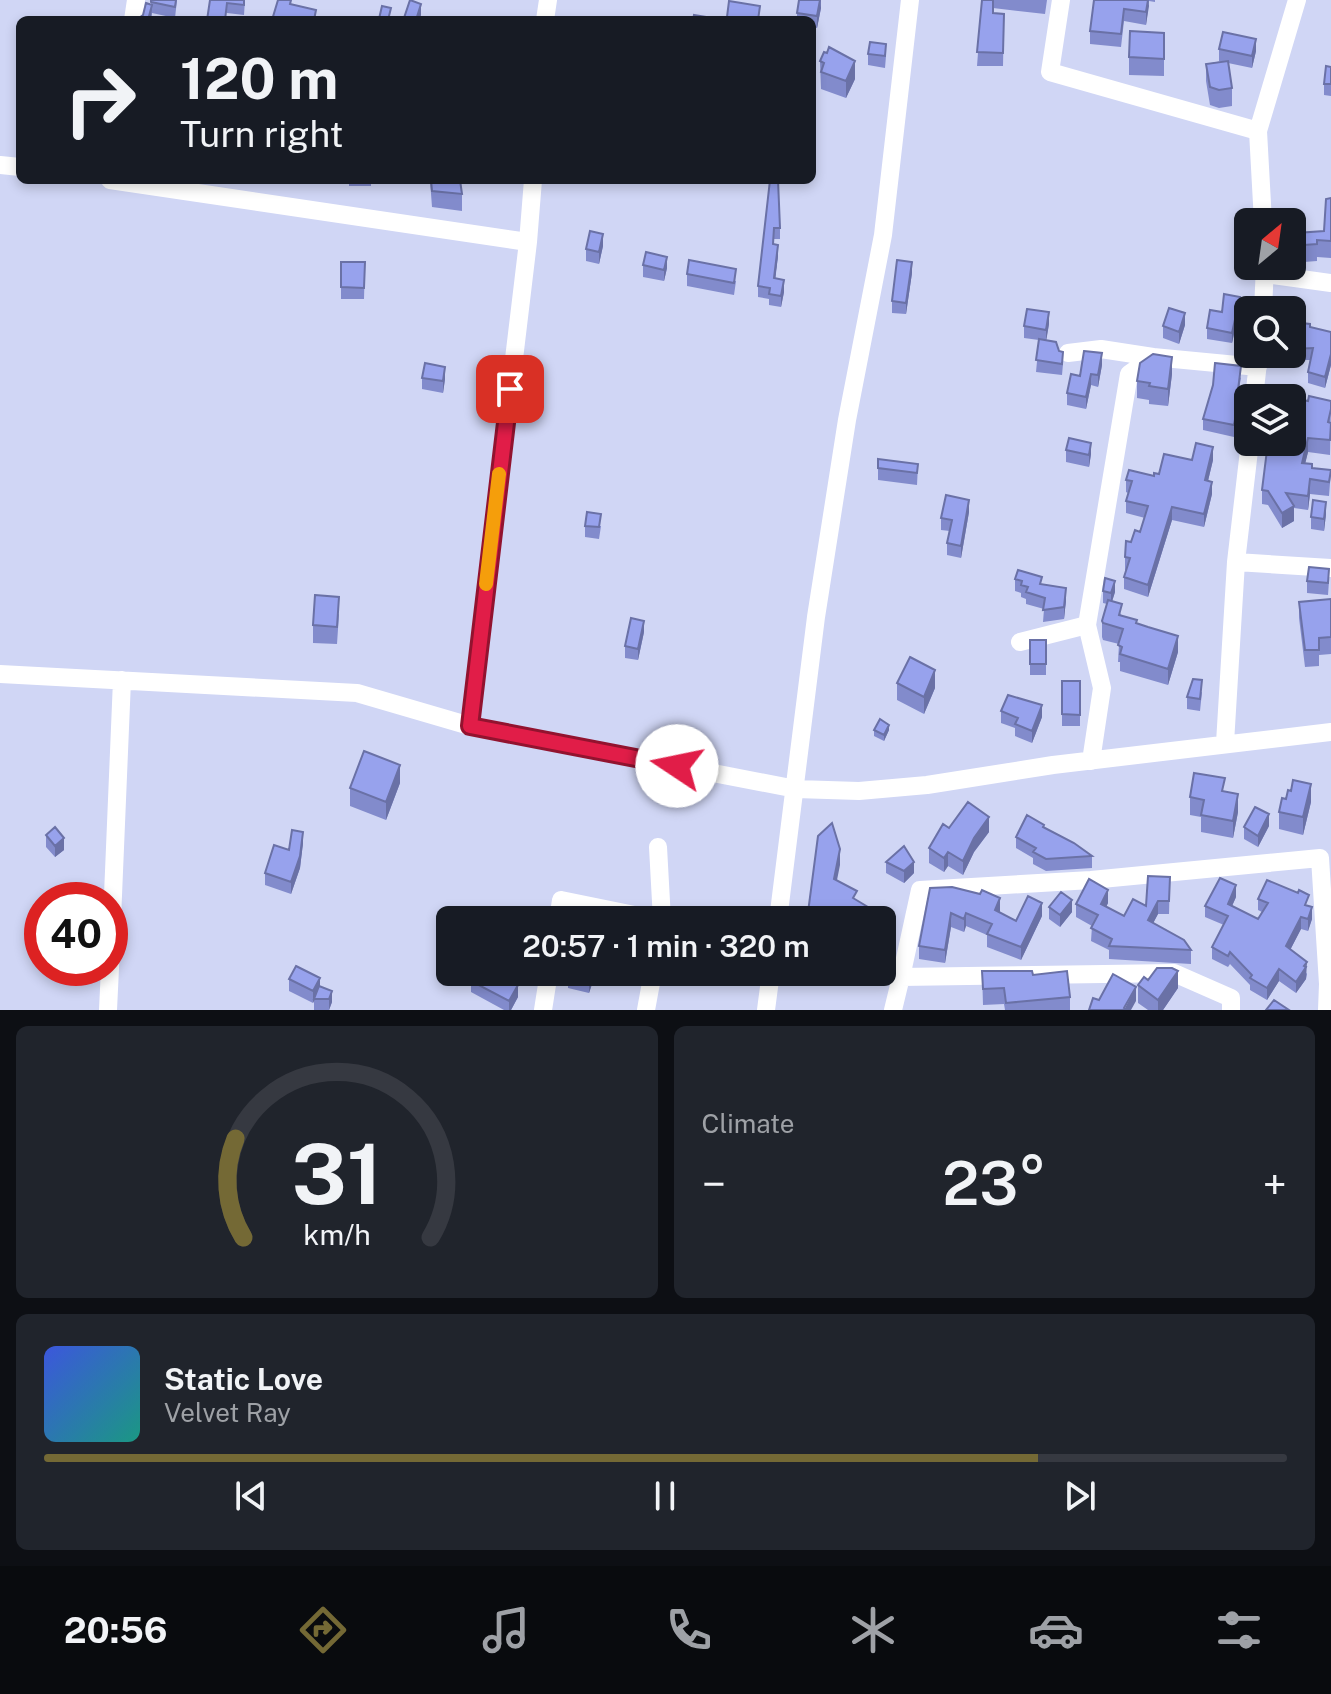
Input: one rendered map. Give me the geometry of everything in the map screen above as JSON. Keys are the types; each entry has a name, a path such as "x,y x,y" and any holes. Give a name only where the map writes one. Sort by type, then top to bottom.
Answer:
{"street":[{"path":"780,906 816,617 847,420 883,235 910,0"},
{"path":"1061,0 1050,72 1258,131"},
{"path":"1262,208 1258,131 1297,0"},
{"path":"175,184 207,186 528,242"},
{"path":"470,726 533,184"},
{"path":"1306,278 1331,283"},
{"path":"1068,353 1101,349 1153,357 1234,360"},
{"path":"1091,761 1102,688 1087,625 1129,374 1153,357"},
{"path":"1225,743 1236,562 1248,456"},
{"path":"1236,562 1331,568"},
{"path":"1020,642 1087,625"},
{"path":"0,674 357,693 470,726 796,789 859,791 927,785 1225,743 1331,732"},
{"path":"114,882 122,680"},
{"path":"658,847 660,906"},
{"path":"893,1010 920,890 1091,880 1320,858 1329,984 1327,1010"},
{"path":"560,906 561,900 591,906"},
{"path":"901,977 1174,973 1231,998 1231,1010"},
{"path":"108,1010 109,986"},
{"path":"543,1010 547,986"},
{"path":"646,1010 650,986"},
{"path":"766,1010 769,986"}],"building":[{"path":"176,0 175,7 151,2"},
{"path":"210,0 244,0 244,5 227,3 225,16 208,16"},
{"path":"278,0 291,0 290,4 316,10 315,16 273,16"},
{"path":"410,0 421,4 417,16 405,16"},
{"path":"799,0 820,0 817,16 797,13"},
{"path":"982,0 993,0 993,13 1004,14 1003,53 977,52"},
{"path":"1094,0 1148,0 1146,12 1124,9 1121,34 1090,31"},
{"path":"729,1 760,6 759,16 727,16"},
{"path":"146,3 152,5 149,16 143,15"},
{"path":"382,6 391,8 389,16 380,16"},
{"path":"1130,31 1164,33 1164,59 1129,57"},
{"path":"1223,32 1256,39 1252,56 1219,49"},
{"path":"870,42 886,44 885,56 868,54"},
{"path":"829,47 855,61 846,81 821,72 824,63 820,61"},
{"path":"1228,61 1232,88 1219,90 1210,87 1206,64"},
{"path":"1326,66 1331,67 1331,84 1324,84"},
{"path":"431,184 461,184 462,194 432,191"},
{"path":"770,184 778,184 780,228 774,228 773,244 778,245 774,278 784,280 781,296 769,294 770,288 758,286"},
{"path":"1331,198 1331,241 1317,240 1317,244 1306,245 1306,232 1324,231 1326,199"},
{"path":"590,231 603,234 599,252 586,249"},
{"path":"646,252 667,257 664,270 643,265"},
{"path":"689,260 736,269 734,283 687,274"},
{"path":"897,260 912,262 906,303 892,301"},
{"path":"341,262 365,262 364,288 341,287"},
{"path":"1224,294 1235,296 1232,333 1207,328 1210,310 1222,312"},
{"path":"1169,308 1185,313 1179,332 1163,326"},
{"path":"1027,309 1049,312 1046,330 1024,326"},
{"path":"1306,324 1331,332 1331,354 1325,377 1308,372 1313,348 1306,348"},
{"path":"1039,339 1056,342 1059,351 1063,352 1062,364 1036,360"},
{"path":"1084,351 1102,353 1098,375 1091,374 1086,397 1067,393 1071,374 1080,376"},
{"path":"1153,354 1172,357 1168,389 1137,381 1140,363"},
{"path":"425,363 445,367 443,381 422,378"},
{"path":"1215,363 1241,368 1239,384 1234,384 1234,425 1203,419 1213,385"},
{"path":"1309,396 1331,401 1328,422 1331,423 1330,440 1308,438 1306,446 1306,401"},
{"path":"1069,438 1091,443 1089,455 1066,450"},
{"path":"1196,443 1213,447 1205,480 1212,482 1204,514 1172,507 1148,585 1124,577 1130,558 1125,557 1126,541 1131,542 1135,530 1140,532 1148,506 1126,501 1132,481 1126,480 1129,470 1154,476 1154,473 1159,474 1164,454 1192,460"},
{"path":"1266,456 1304,456 1302,463 1312,464 1312,468 1331,470 1329,482 1310,479 1308,496 1286,493 1294,506 1282,513 1268,491 1262,490"},
{"path":"878,459 918,464 917,473 878,468"},
{"path":"946,495 969,500 961,546 947,543 952,520 941,518"},
{"path":"1313,500 1326,502 1324,519 1311,517"},
{"path":"587,512 601,514 599,527 585,526"},
{"path":"1309,567 1329,569 1328,583 1307,581"},
{"path":"1018,570 1042,577 1040,584 1066,588 1064,607 1043,610 1045,598 1026,592 1028,587 1015,579"},
{"path":"1105,578 1115,581 1111,593 1103,591"},
{"path":"315,595 339,597 337,627 313,625"},
{"path":"1331,599 1331,637 1319,638 1319,650 1305,650 1299,602"},
{"path":"1108,600 1122,604 1119,615 1178,636 1168,669 1120,654 1122,647 1118,645 1123,629 1102,621"},
{"path":"631,618 644,621 638,649 625,646"},
{"path":"1030,640 1046,640 1046,664 1030,664"},
{"path":"910,657 935,670 924,697 897,683"},
{"path":"1193,679 1202,680 1200,699 1187,697"},
{"path":"1062,681 1080,681 1080,715 1062,714"},
{"path":"1008,695 1042,705 1032,731 1015,724 1018,718 1001,711"},
{"path":"880,719 889,725 884,735 874,730"},
{"path":"364,751 400,765 386,802 350,788"},
{"path":"1194,773 1225,778 1222,791 1238,794 1233,821 1201,815 1204,800 1190,797"},
{"path":"1293,780 1311,784 1303,817 1279,812 1282,798 1286,799 1288,790 1291,791"},
{"path":"968,802 989,817 963,861 948,852 944,858 929,848 943,824 949,828"},
{"path":"1255,807 1269,814 1258,836 1244,827"},
{"path":"1027,815 1092,856 1046,859 1033,852 1036,848 1016,837"},
{"path":"832,823 840,849 834,879 857,891 853,898 866,906 809,906 818,836"},
{"path":"55,827 64,838 55,846 46,835"},
{"path":"292,830 303,832 300,856 291,882 265,873 274,845 289,850"},
{"path":"904,846 914,862 904,871 886,862"},
{"path":"1148,876 1170,877 1169,901 1158,901 1148,920 1184,940 1191,950 1109,946 1112,939 1091,928 1098,915 1076,904 1089,879 1108,890 1101,904 1124,916 1133,899 1146,906"},
{"path":"1220,878 1236,885 1228,904 1258,919 1268,903 1258,899 1267,880 1309,895 1305,905 1312,907 1308,919 1301,917 1286,946 1307,962 1296,982 1279,969 1267,988 1250,978 1252,975 1230,952 1228,956 1212,947 1228,916 1205,906"},
{"path":"952,887 980,894 982,890 1000,898 995,910 1016,921 1028,896 1042,903 1021,947 987,934 992,924 966,913 964,919 951,913 945,950 919,946 930,888"},
{"path":"1061,892 1072,900 1060,915 1049,907"},
{"path":"296,966 320,978 313,991 289,979"},
{"path":"1157,968 1178,971 1158,1000 1138,985 1144,977 1148,980"},
{"path":"982,971 1032,971 1033,975 1067,971 1070,997 1006,1003 1004,988 983,989"},
{"path":"1113,974 1136,987 1124,1008 1127,1010 1089,1010 1093,998 1099,1000"},
{"path":"319,986 332,991 329,999 314,999"},
{"path":"480,986 517,986 509,1001"},
{"path":"1274,1000 1289,1010 1266,1010"}],"slow traffic":[{"path":"486,584 499,474"}],"route":[{"path":"510,389 470,726 677,766"}]}
